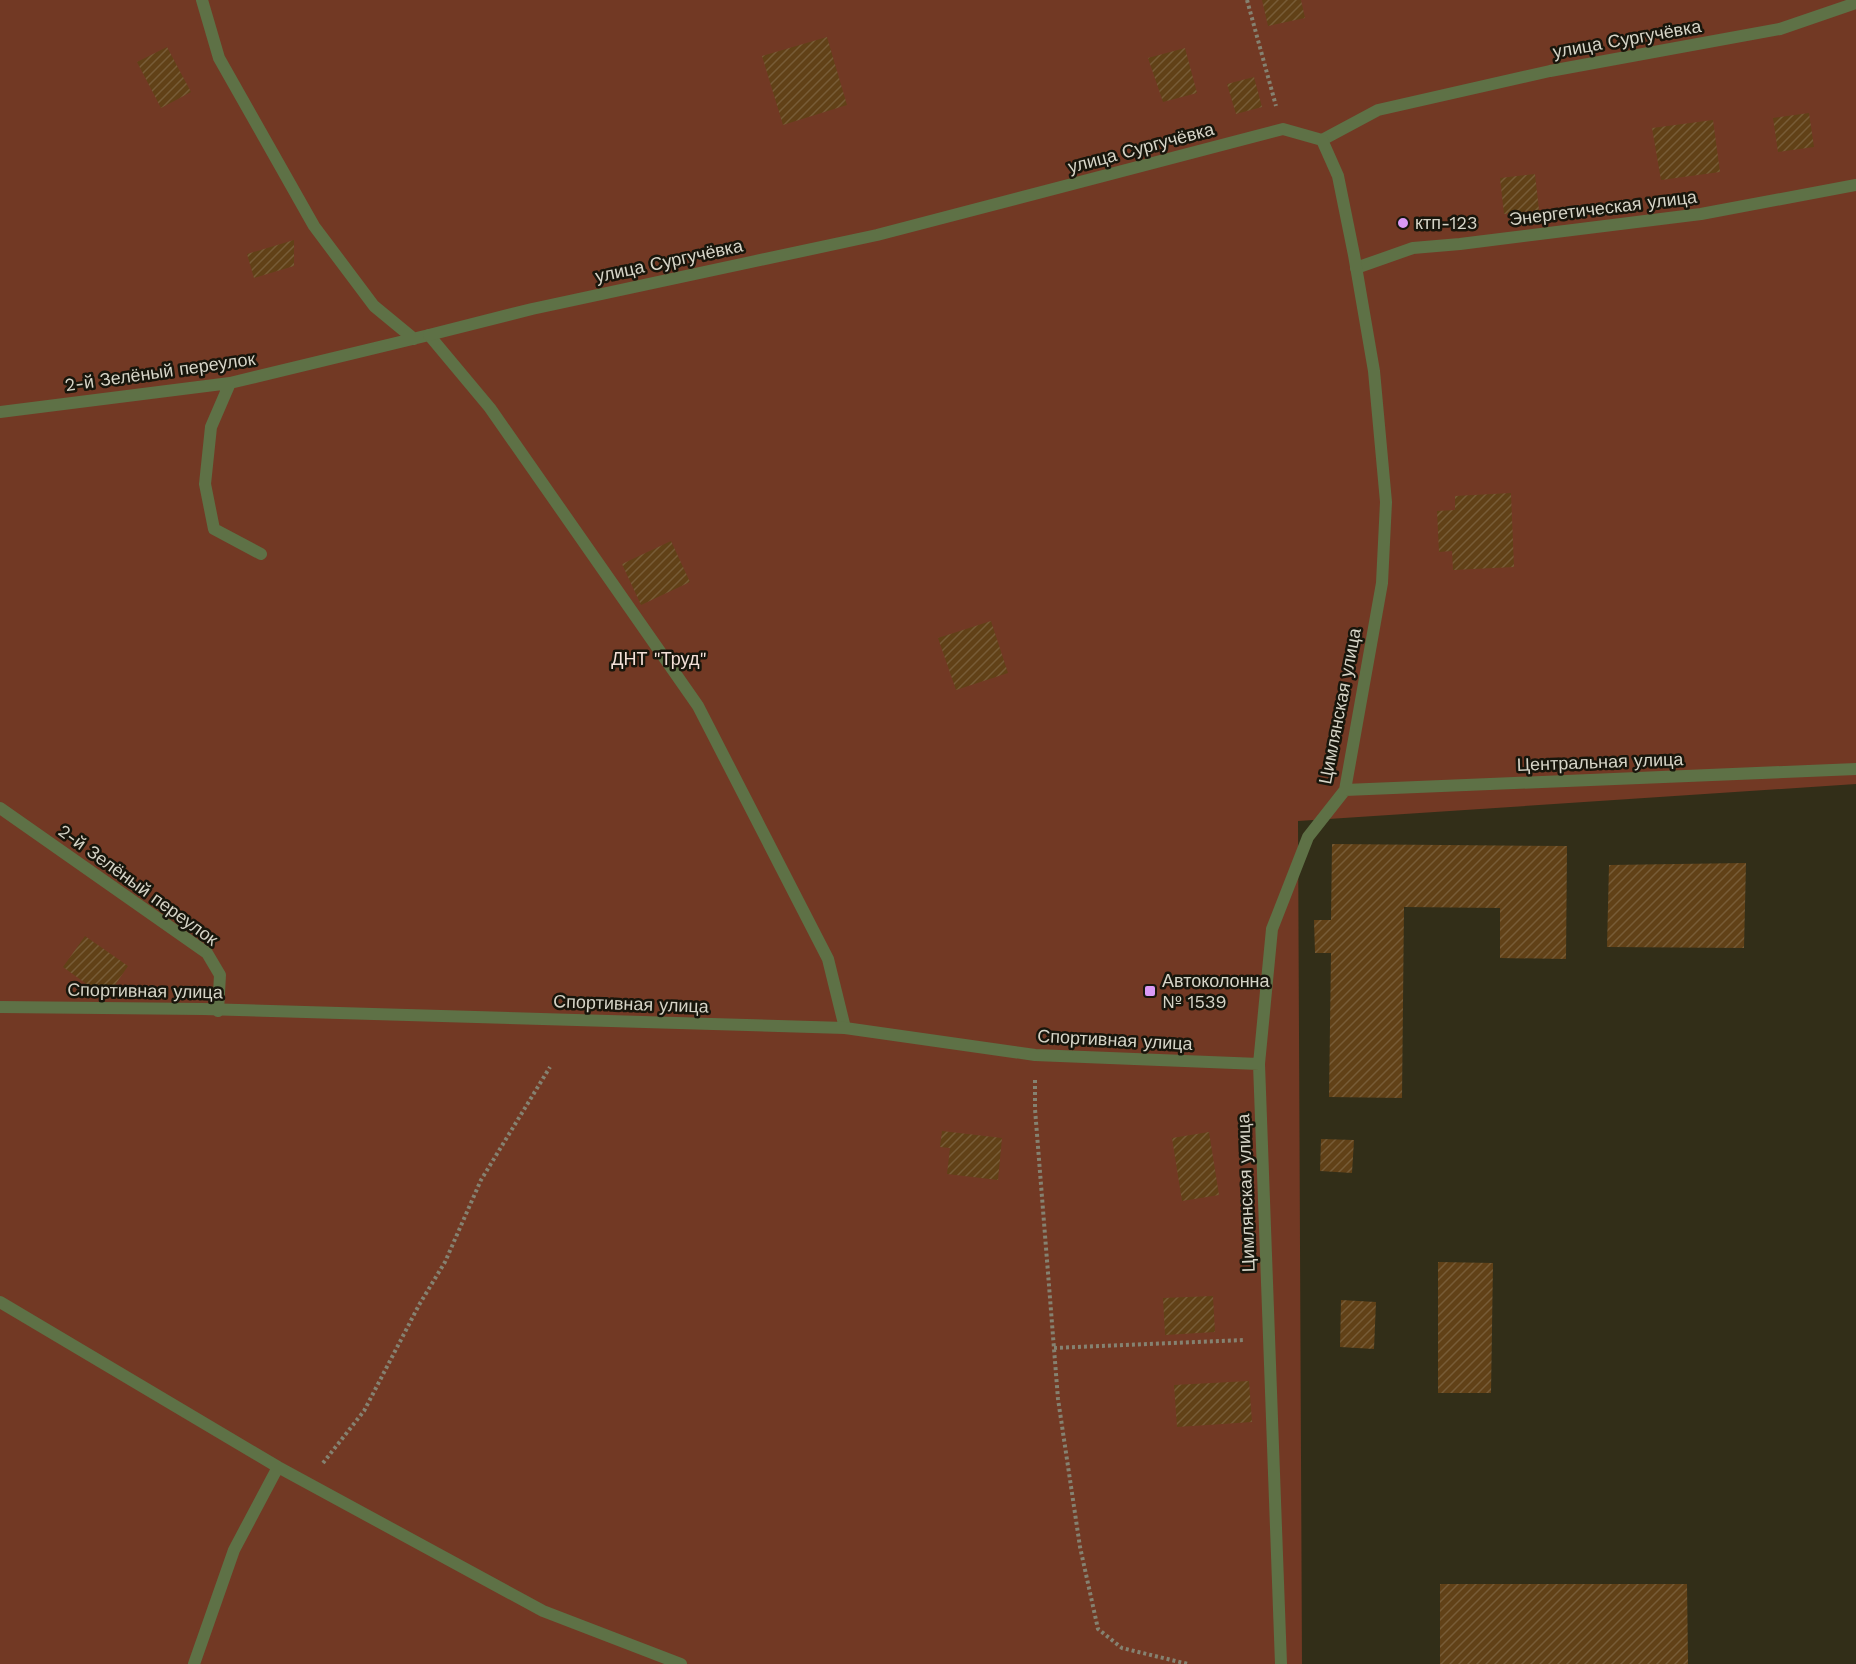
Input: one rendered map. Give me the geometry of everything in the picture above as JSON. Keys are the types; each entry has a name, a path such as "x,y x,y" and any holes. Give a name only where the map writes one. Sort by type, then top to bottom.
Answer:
{"street":[{"path":"201,0 219,58 314,226 374,306 414,339"},
{"name":"улица Сургучёвка","path":"1322,140 1378,110 1550,71 1780,29 1856,3"},
{"path":"1283,129 1322,140"},
{"name":"улица Сургучёвка","path":"429,335 532,309 877,235 1283,129"},
{"name":"Цимлянская улица","path":"1281,1664 1259,1064 1272,929 1308,837 1345,790 1382,583 1386,502 1374,371 1356,267 1338,176 1322,140"},
{"name":"Энергетическая улица","path":"1356,267 1413,248 1701,214 1856,185"},
{"path":"429,335 490,408 698,706 828,959 845,1028"},
{"name":"2-й Зелёный переулок","path":"0,412 230,383 429,335"},
{"path":"230,383 212,427 205,484 214,529 261,554"},
{"name":"Центральная улица","path":"1345,790 1856,769"},
{"name":"2-й Зелёный переулок","path":"0,808 207,953 220,975 218,1011"},
{"name":"Спортивная улица","path":"0,1007 845,1028 1035,1055 1259,1064"},
{"path":"0,1302 278,1467 543,1611 681,1664"},
{"path":"194,1664 234,1551 278,1467"}],"path":[{"path":"1247,0 1283,129"},
{"path":"1035,1055 1035,1109 1058,1400 1080,1547 1098,1629 1122,1648 1188,1664"},
{"path":"322,1464 364,1411 419,1305 445,1262 481,1180 550,1067"},
{"path":"1054,1348 1269,1339"}],"green space":[{"name":"ДНТ \"Труд\"","path":"0,0 1856,0 1856,784 1298,821 1302,1664 0,1664"}],"building":[{"path":"1262,0 1301,0 1305,18 1268,26"},
{"path":"827,37 847,105 783,125 762,56"},
{"path":"167,47 191,92 161,108 137,62"},
{"path":"1185,48 1197,93 1163,102 1148,58"},
{"path":"1254,77 1262,107 1236,114 1227,84"},
{"path":"1809,113 1814,147 1778,152 1773,118"},
{"path":"1713,120 1720,172 1661,180 1652,128"},
{"path":"1535,174 1539,210 1504,214 1500,178"},
{"name":"ктп-123","path":"1400,216 1410,220 1406,230 1396,225"},
{"path":"294,240 294,266 254,278 247,254"},
{"path":"1511,493 1514,567 1453,570 1452,551 1439,552 1437,511 1455,510 1455,496"},
{"path":"671,541 690,582 641,605 622,564"},
{"path":"991,621 1008,673 956,690 938,638"},
{"path":"1332,844 1567,846 1566,959 1500,958 1500,908 1404,907 1402,1098 1329,1097 1331,953 1315,953 1314,920 1331,920"},
{"path":"1746,863 1744,948 1607,947 1609,865"},
{"path":"85,936 128,966 106,998 63,967"},
{"path":"942,1131 1002,1138 998,1180 947,1174 950,1148 940,1147"},
{"path":"1209,1132 1219,1195 1182,1201 1172,1138"},
{"path":"1321,1139 1354,1140 1352,1173 1320,1171"},
{"path":"1438,1262 1493,1263 1491,1393 1438,1393"},
{"path":"1213,1296 1215,1332 1165,1335 1163,1298"},
{"path":"1341,1300 1376,1302 1374,1349 1340,1347"},
{"path":"1249,1381 1252,1422 1177,1427 1174,1385"},
{"path":"1440,1584 1687,1584 1688,1664 1440,1664"}],"place":[{"name":"ктп-123","path":"1403,223"},
{"name":"Автоколонна № 1539","path":"1150,991"}]}
